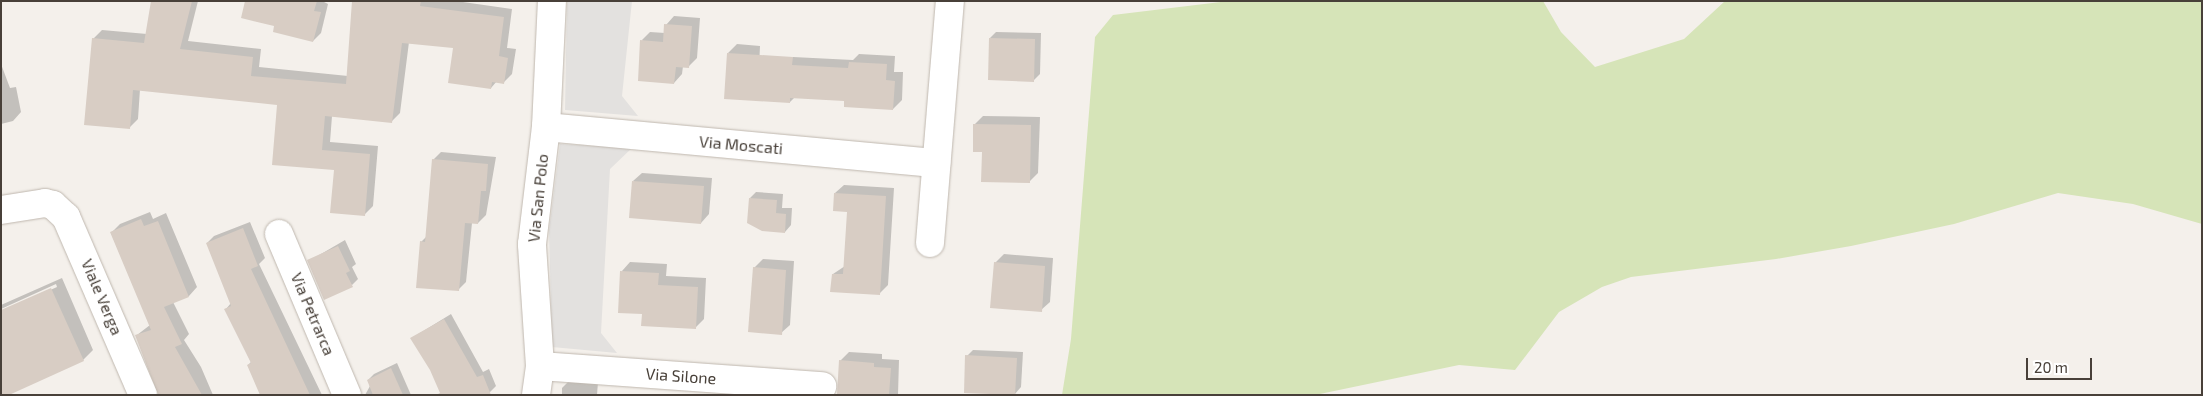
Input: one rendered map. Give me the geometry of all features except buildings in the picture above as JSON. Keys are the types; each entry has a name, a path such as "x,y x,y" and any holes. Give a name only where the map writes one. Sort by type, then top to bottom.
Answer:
{"street":[{"name":"Via San Polo","path":"536,395 540,366 532,262 546,127 552,1"},
{"path":"930,243 950,1"},
{"name":"Via Moscati","path":"546,127 936,163"},
{"name":"Viale Verga","path":"1,210 35,203 52,205 61,212 73,229 143,395"},
{"name":"Via Petrarca","path":"279,234 347,395"},
{"name":"Via Silone","path":"540,366 822,386"}],"green space":[{"path":"1229,1 1543,1 1561,32 1595,67 1684,39 1725,1 2202,1 2202,224 2133,204 2058,193 1954,224 1851,246 1776,259 1631,277 1602,287 1559,312 1515,370 1459,365 1315,395 1062,395 1071,339 1095,37 1113,15"}],"shaded area":[{"path":"567,1 632,1 622,96 638,116 565,110"},
{"path":"560,144 632,148 610,169 601,333 617,353 552,347 549,230"}]}
